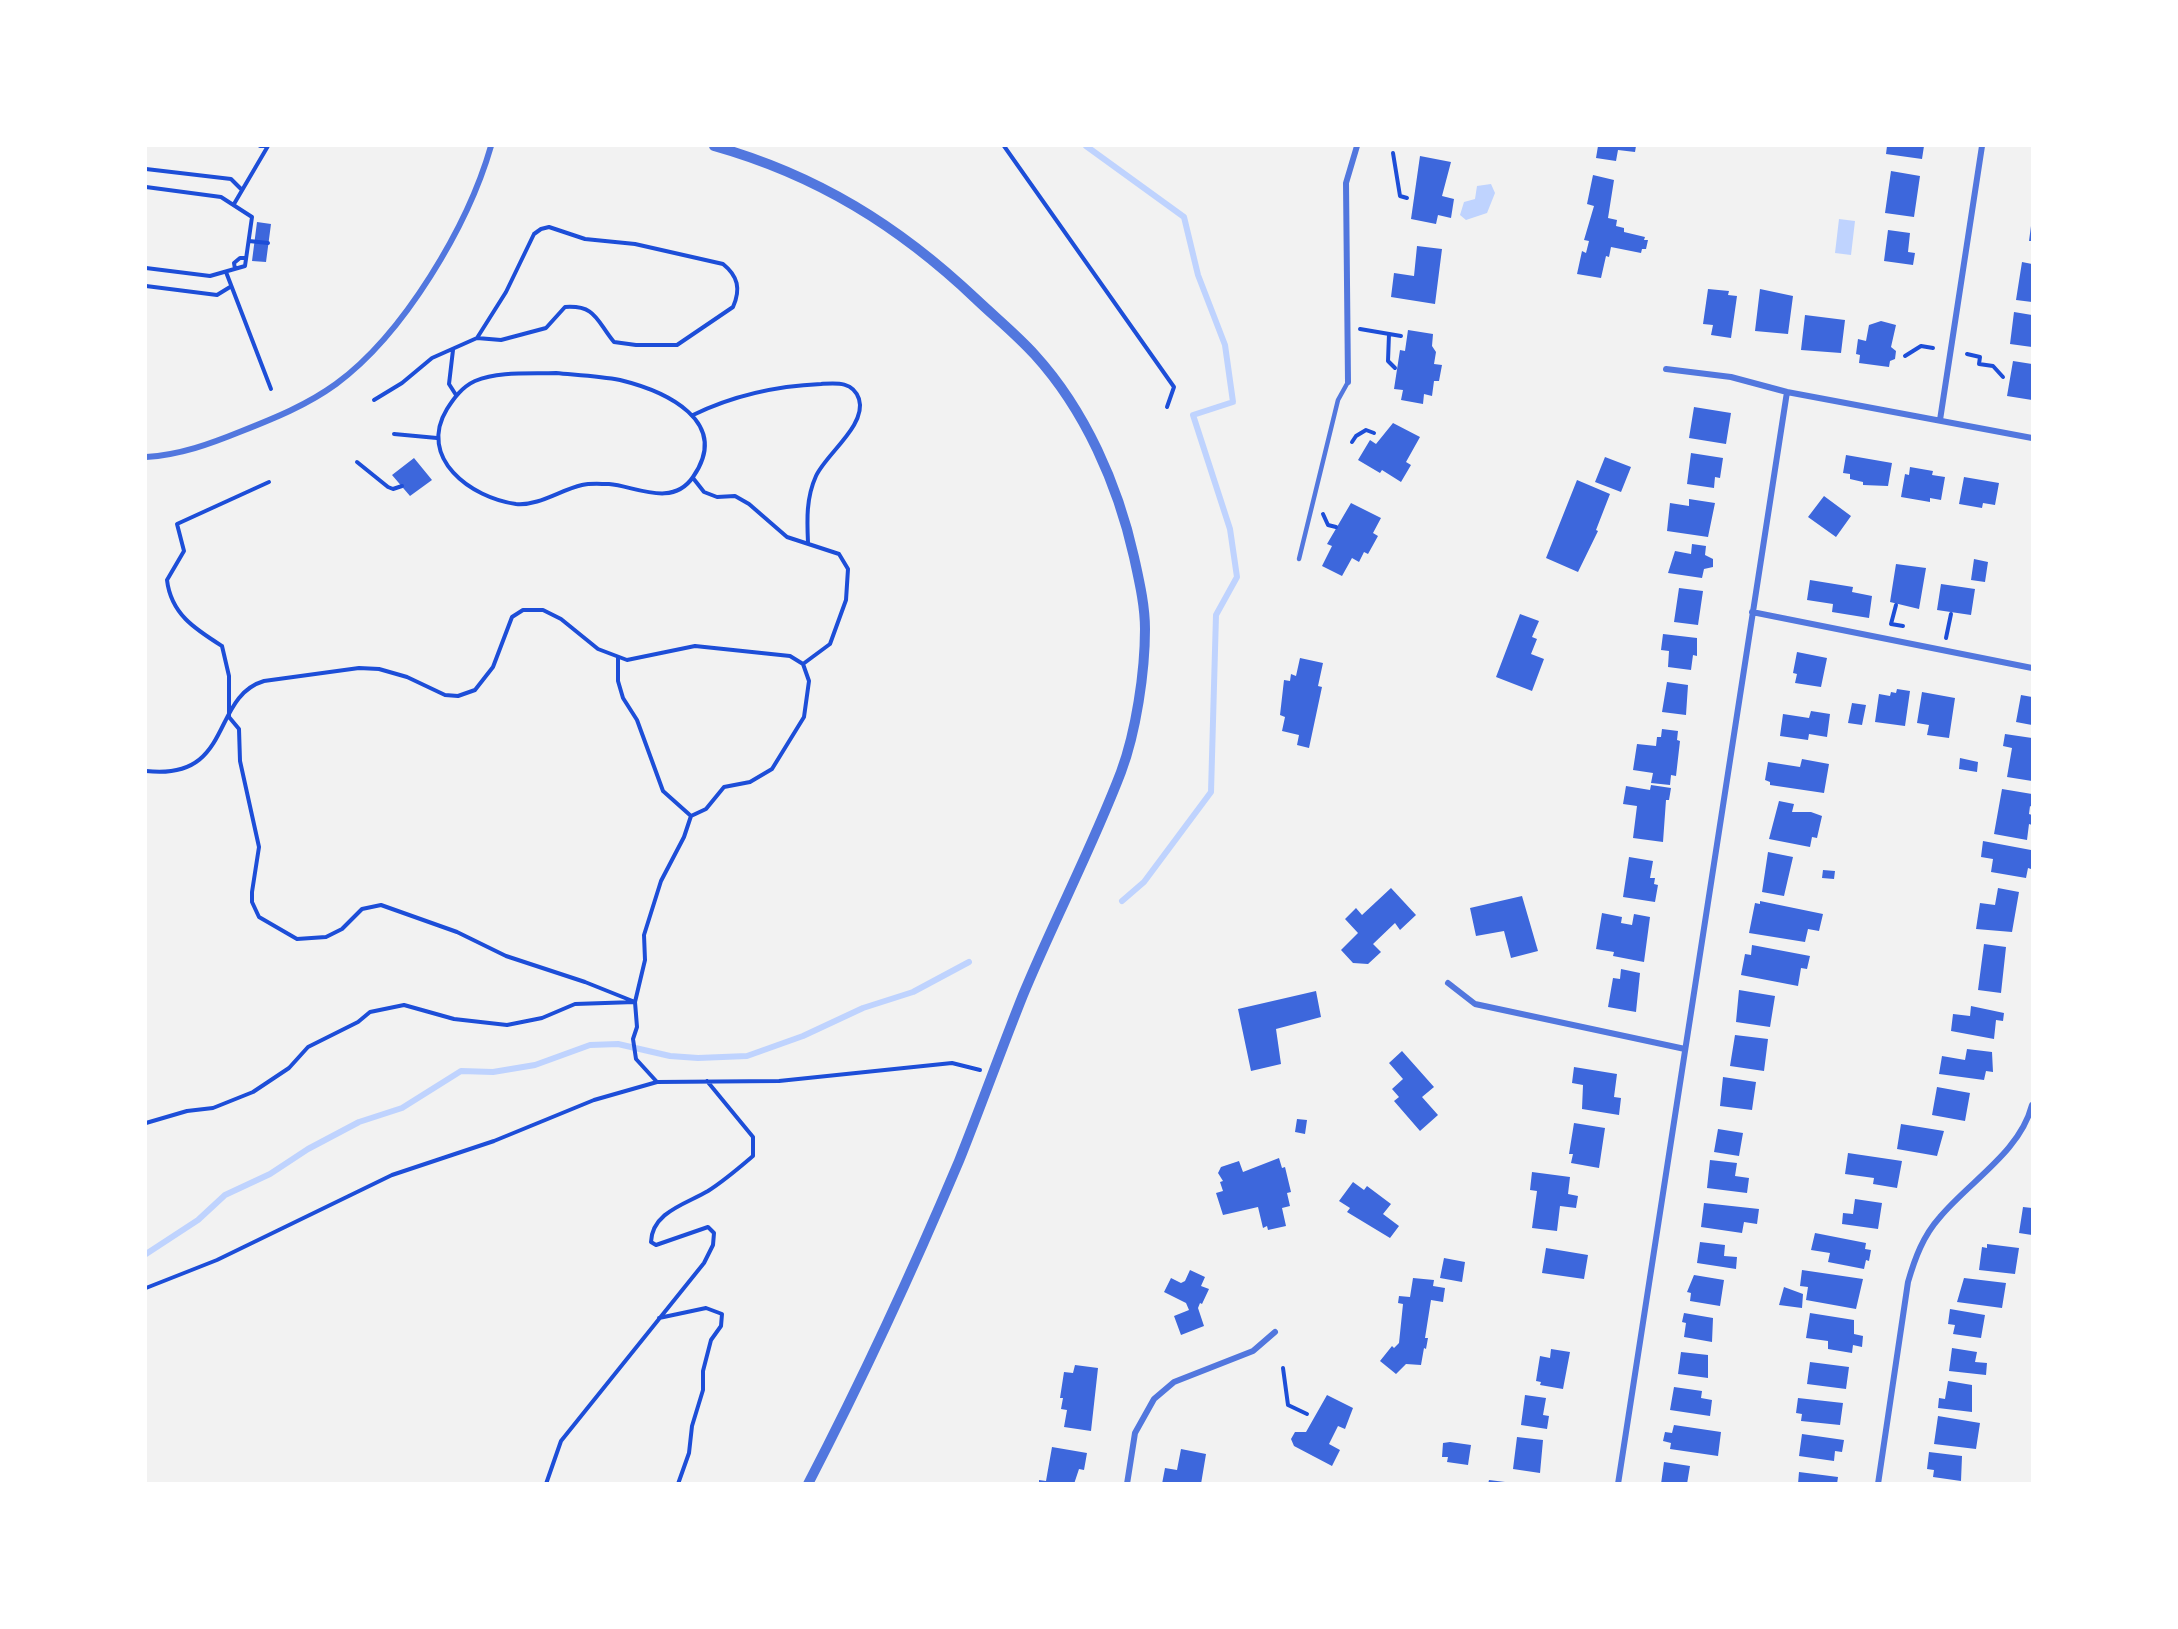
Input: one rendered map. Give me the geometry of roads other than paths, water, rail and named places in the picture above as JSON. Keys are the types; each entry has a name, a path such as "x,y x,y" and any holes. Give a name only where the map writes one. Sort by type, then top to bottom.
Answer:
{"street":[{"path":"146,457 199,449 284,415 338,383 396,323 429,278 469,205 491,146"},
{"path":"714,146 796,174 845,199 891,227 935,260 1035,355 1072,406 1095,446 1113,487 1128,530 1140,583 1145,628 1138,701 1123,769 1028,984 959,1160 897,1301 808,1484"},
{"path":"1348,382 1346,183 1357,146"},
{"path":"1940,420 1982,146"},
{"path":"1666,369 1731,377 1787,392 2032,438"},
{"path":"1618,1484 1787,392"},
{"path":"1752,612 2032,668"},
{"path":"1448,983 1475,1004 1685,1049"},
{"path":"1878,1484 1908,1282 1916,1256 1941,1216 2012,1144 2024,1127 2032,1105"},
{"path":"1127,1484 1135,1433 1154,1399 1173,1382 1253,1351 1275,1332"}],"lane":[{"path":"1299,559 1335,410 1348,382"}],"water":[{"path":"1491,184 1495,193 1487,213 1466,220 1460,215 1464,202 1475,199 1477,186"},
{"path":"1839,219 1855,221 1851,255 1835,253"}],"waterway":[{"path":"1086,146 1184,217 1198,275 1225,345 1233,402 1193,415 1230,529 1237,577 1216,615 1211,792 1144,882 1122,901"},
{"path":"146,1254 198,1220 225,1195 270,1174 308,1149 359,1122 402,1108 461,1071 493,1072 535,1065 590,1045 618,1044 670,1056 698,1058 747,1056 803,1036 863,1008 913,992 969,962"}]}
